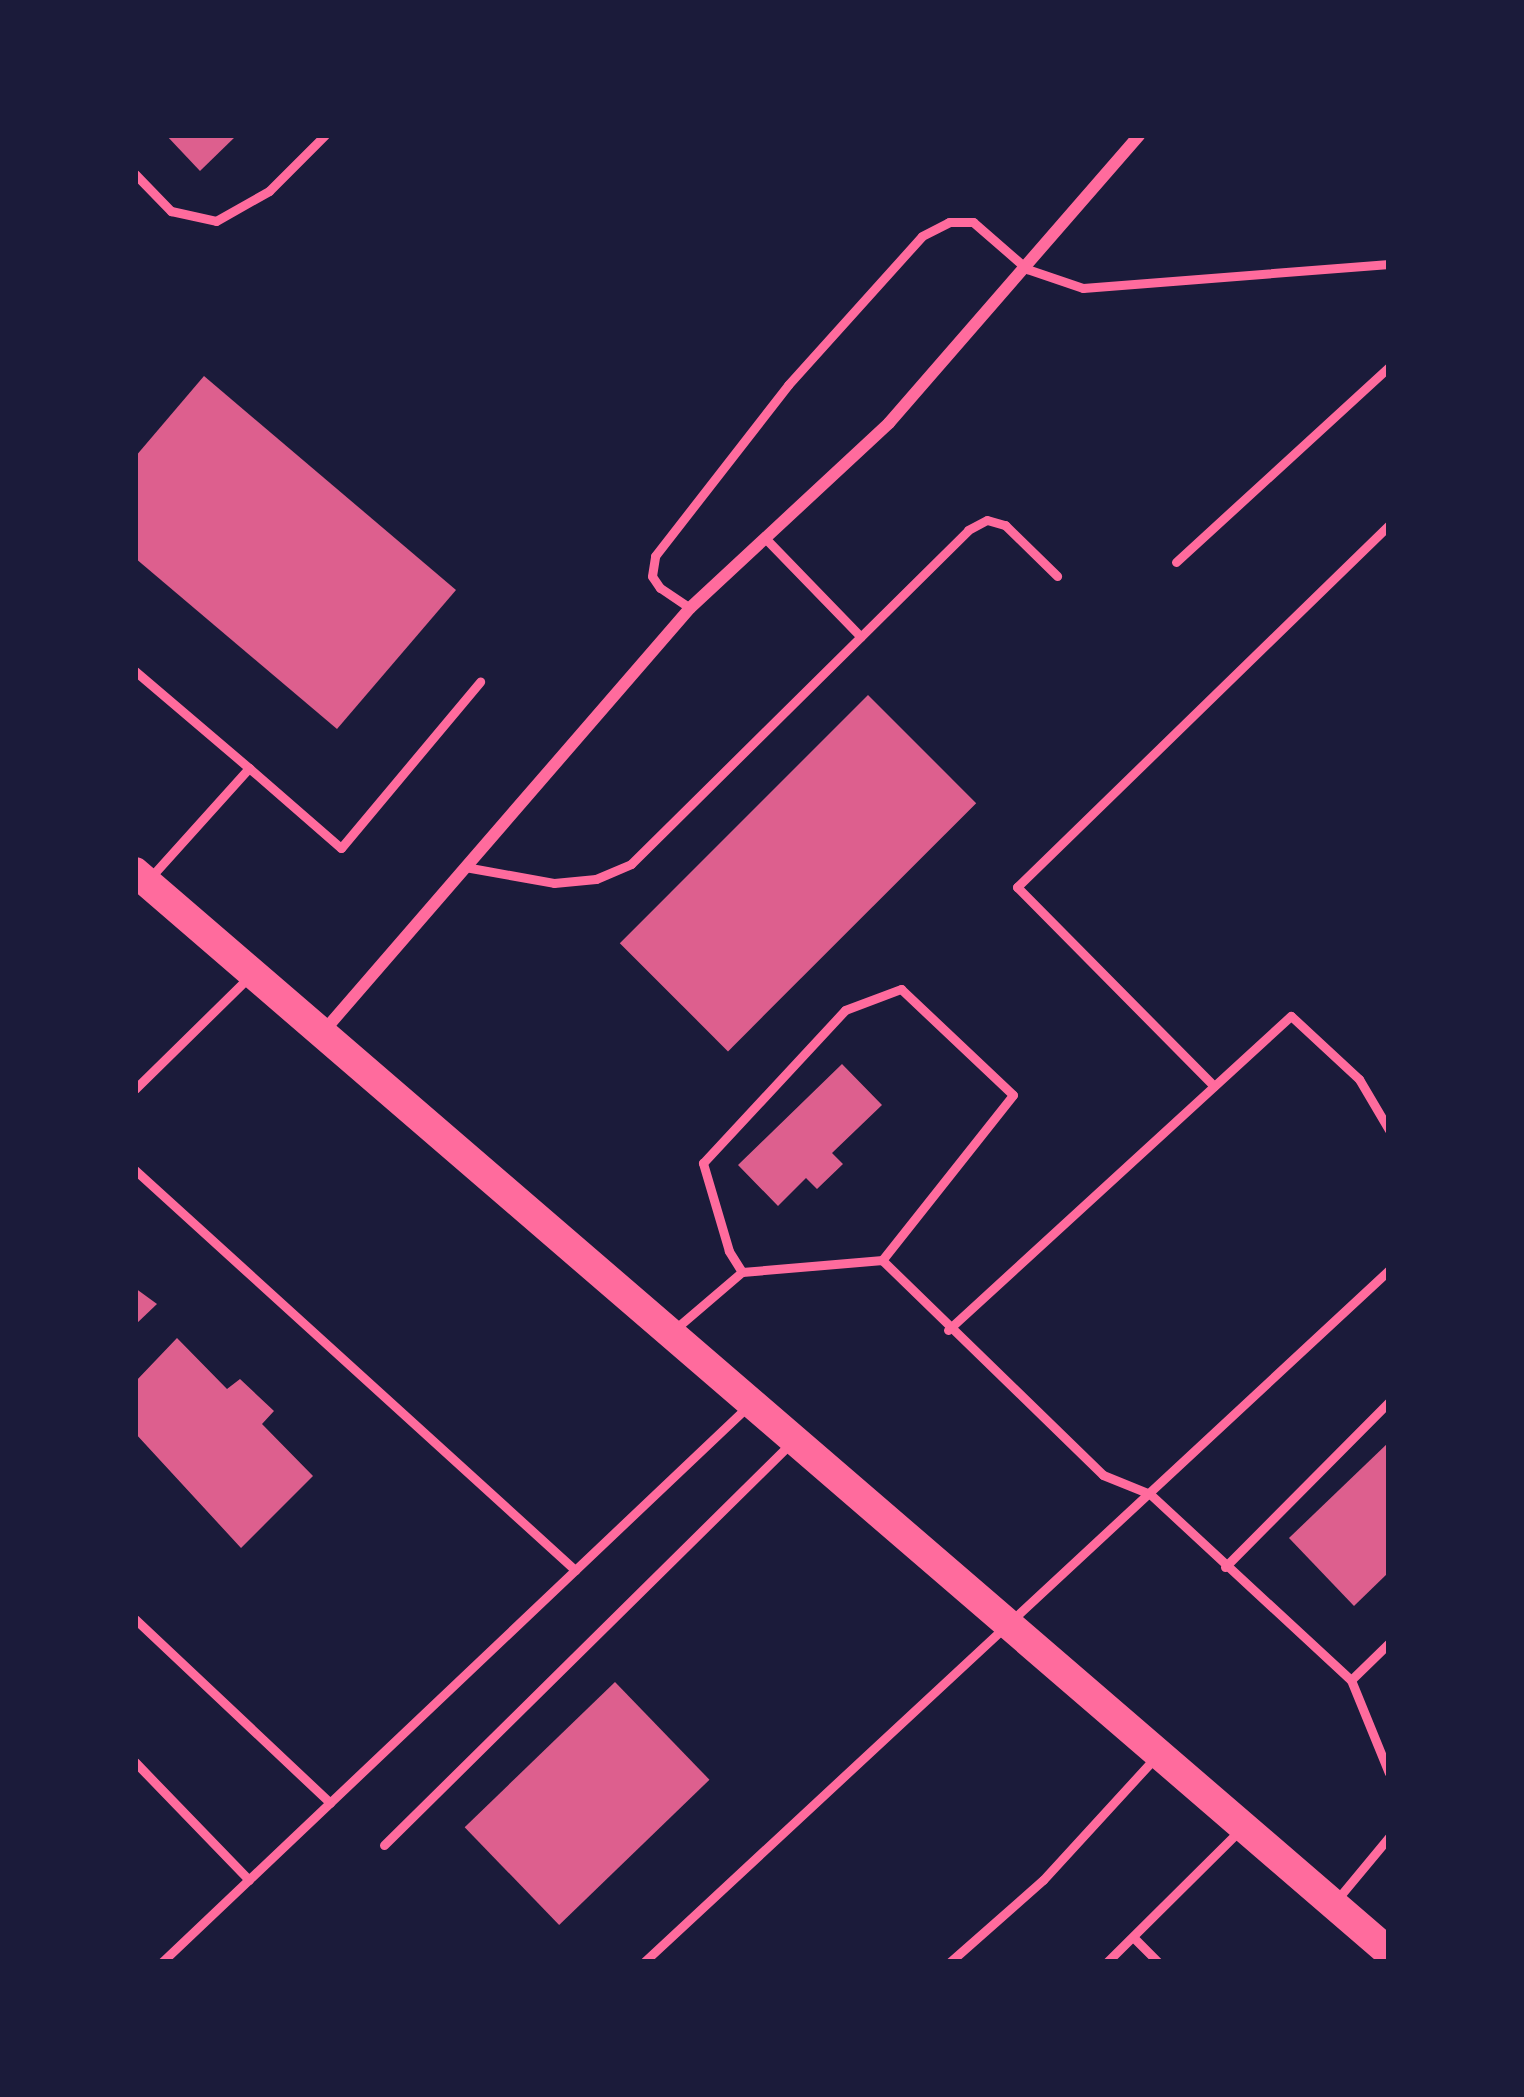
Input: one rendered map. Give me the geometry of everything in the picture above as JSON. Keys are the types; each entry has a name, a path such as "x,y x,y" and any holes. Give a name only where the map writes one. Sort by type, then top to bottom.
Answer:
{"main road":[{"path":"141,877 1389,1952"}],"street":[{"path":"322,1033 690,608 889,423 1027,269 1138,135"}],"lane":[{"path":"135,174 171,211 216,221 269,191 325,135"},
{"path":"690,608 660,588 652,576 655,556 788,385 922,236 950,222 973,222 1027,269 1083,288 1349,263 1389,264"},
{"path":"1176,562 1389,367"},
{"path":"465,867 554,883 596,879 631,865 968,530 986,520 1005,525 1057,576"},
{"path":"1214,1086 1017,887 1389,525"},
{"path":"766,538 861,637"},
{"path":"135,671 341,848 480,682"},
{"path":"141,877 249,768"},
{"path":"135,1089 253,974"},
{"path":"670,1334 742,1272 882,1260 1013,1095 901,989 845,1010 703,1162 729,1252 742,1272"},
{"path":"948,1330 1291,1016 1359,1079 1389,1130"},
{"path":"135,1170 575,1570"},
{"path":"882,1260 948,1330 1102,1475 1150,1494 1351,1680 1389,1773"},
{"path":"644,1962 1010,1627 1389,1270"},
{"path":"1225,1567 1389,1402"},
{"path":"163,1962 751,1403"},
{"path":"384,1845 794,1440"},
{"path":"135,1618 330,1803"},
{"path":"1351,1680 1389,1643"},
{"path":"950,1962 1043,1880 1158,1754"},
{"path":"135,1762 249,1880"},
{"path":"1106,1962 1135,1940 1243,1827"},
{"path":"1333,1904 1389,1837"},
{"path":"1135,1940 1158,1962"}],"building":[{"path":"166,135 237,135 200,171"},
{"path":"204,376 456,590 337,729 135,558 135,457"},
{"path":"868,695 976,803 728,1051 620,943"},
{"path":"842,1064 882,1105 832,1153 843,1164 817,1189 806,1178 778,1206 738,1165"},
{"path":"135,1288 157,1304 135,1325"},
{"path":"177,1338 227,1389 240,1379 274,1411 262,1424 313,1476 241,1548 135,1433 135,1382"},
{"path":"1389,1442 1389,1572 1354,1606 1289,1538"},
{"path":"615,1682 709,1780 559,1925 465,1827"}]}
